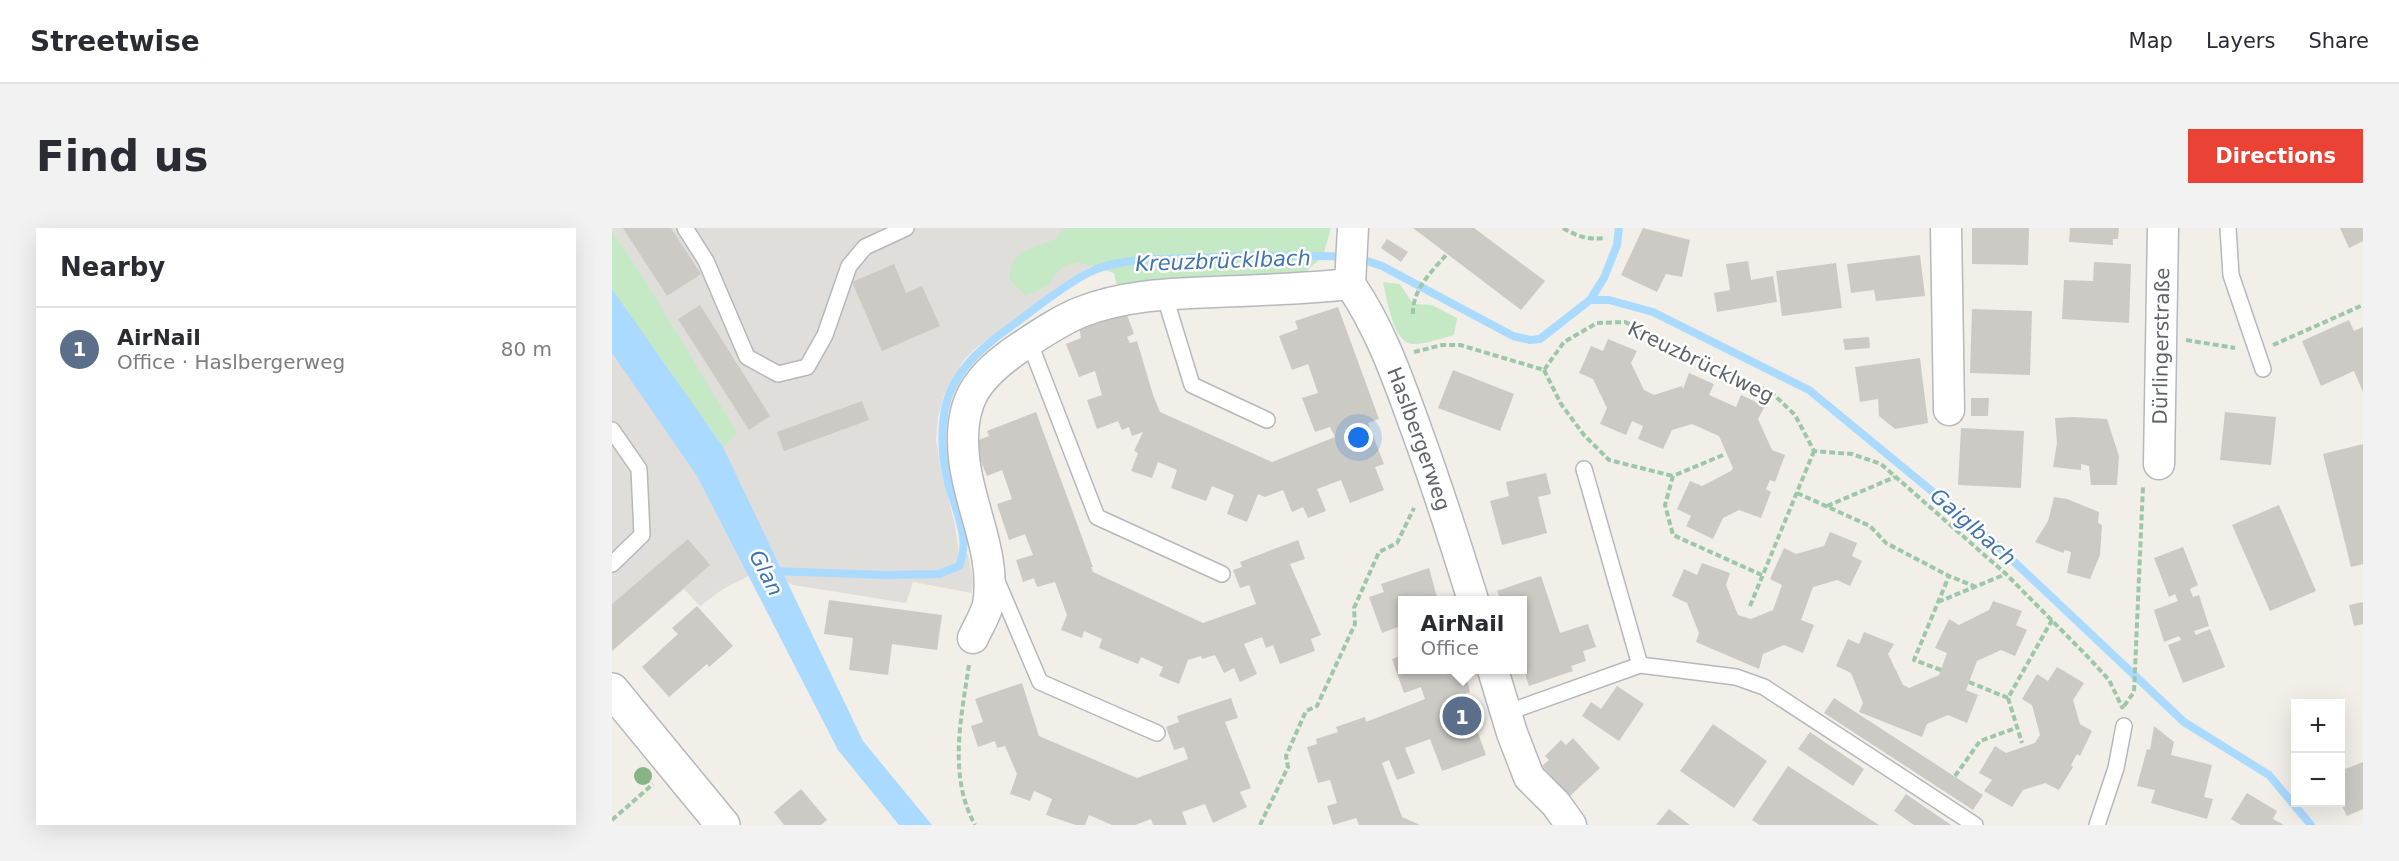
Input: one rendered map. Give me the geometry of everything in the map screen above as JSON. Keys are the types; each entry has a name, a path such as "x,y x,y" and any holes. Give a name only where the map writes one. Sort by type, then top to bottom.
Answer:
{"street":[{"path":"1946,228 1948,410"},
{"name":"Dürlingerstraße","path":"2159,464 2163,228"},
{"path":"973,638 987,606 990,565 964,458 967,405 985,374 1029,341 1079,312 1125,299 1350,278 1353,231"},
{"name":"Haslbergerweg","path":"1350,278 1390,357 1432,473 1472,596"},
{"path":"1494,674 1528,777 1556,804 1571,825"},
{"path":"612,690 723,825"}],"lane":[{"path":"685,228 706,261 747,357 778,374 807,367 825,335 849,266 865,247 906,228"},
{"path":"2228,228 2231,275 2262,369"},
{"path":"1164,294 1192,385 1267,420"},
{"path":"1029,341 1097,517 1222,574"},
{"path":"612,430 639,469 642,535 612,564"},
{"path":"1584,469 1640,665"},
{"path":"990,565 1040,682 1157,732"},
{"path":"1506,713 1640,665 1736,676 1764,687 1974,825"},
{"path":"2097,825 2116,768 2124,726"}],"path":[{"path":"1563,228 1592,240 1606,238"},
{"path":"1413,314 1414,300 1426,277 1447,254"},
{"name":"Kreuzbrücklweg","path":"1544,370 1564,342 1596,323 1625,322 1772,393 1795,415 1814,451"},
{"path":"1390,357 1443,345 1460,345 1544,370 1561,404 1584,435 1609,460 1673,476 1723,455"},
{"path":"1750,606 1814,451 1852,454 1881,464 2006,574 2109,680 2123,706 2124,726"},
{"path":"2123,706 2134,692 2143,476 2159,464"},
{"path":"1260,825 1288,767 1286,756 1306,711 1317,706 1355,624 1354,608 1379,552 1397,543 1432,473"},
{"path":"1673,476 1665,505 1673,535 1764,576"},
{"path":"1827,506 1895,477"},
{"path":"1797,493 1869,526 1886,543 1948,576 1974,586"},
{"path":"1938,602 2006,574"},
{"path":"1941,670 1914,660 1948,576"},
{"path":"2022,743 2008,698 2052,620"},
{"path":"973,638 958,764 966,809 975,825"},
{"path":"1969,682 2008,698"},
{"path":"1955,776 1980,741 2016,728"},
{"path":"612,820 674,765"},
{"path":"632,803 636,809"}],"shaded area":[{"path":"612,228 1325,228 1093,265 1062,284 1001,329 963,361 944,395 938,417 936,439 940,466 955,525 959,556 968,554 973,580 972,593 913,582 906,603 793,585 762,569 723,589 700,606 684,589 612,651"}],"green space":[{"path":"1066,228 1331,228 1323,256 1298,279 1117,287 1114,273 1078,262 1063,267 1055,274 1050,284 1026,296 1010,280 1013,262 1031,248 1057,238 1058,234"},
{"path":"612,231 648,285 737,433 723,447 612,289"},
{"path":"1383,282 1400,284 1413,304 1432,305 1457,318 1454,335 1422,343 1412,344 1405,341 1392,319"}],"water":[{"name":"Glan","path":"612,289 723,447 863,741 932,825 899,825 838,750 697,476 612,353"}],"building":[{"path":"623,228 671,228 701,274 667,296"},
{"path":"1413,228 1474,228 1545,281 1521,310"},
{"path":"1643,228 1690,240 1682,277 1666,274 1657,292 1621,275"},
{"path":"1972,228 2029,228 2028,265 1972,264"},
{"path":"2070,228 2119,228 2118,239 2113,239 2113,245 2069,242"},
{"path":"2340,228 2363,228 2363,241 2349,248"},
{"path":"1387,239 1408,252 1401,262 1381,248"},
{"path":"1920,255 1925,296 1876,301 1874,290 1851,293 1847,264"},
{"path":"1748,261 1751,280 1773,276 1777,302 1717,312 1714,293 1730,290 1726,264"},
{"path":"2094,262 2131,264 2129,323 2062,319 2064,280 2093,281"},
{"path":"1836,263 1842,308 1782,316 1776,271"},
{"path":"894,264 906,293 922,286 940,326 882,351 852,282"},
{"path":"700,305 770,416 749,430 678,319"},
{"path":"1338,307 1379,419 1368,423 1384,464 1375,467 1384,490 1350,503 1341,480 1317,489 1326,511 1308,518 1303,507 1292,512 1283,490 1265,497 1258,494 1247,522 1227,514 1234,495 1212,486 1206,501 1171,488 1177,470 1158,462 1152,478 1131,471 1138,453 1134,451 1143,432 1132,436 1129,427 1122,430 1118,421 1097,429 1087,400 1102,395 1095,371 1079,377 1066,344 1081,338 1079,327 1126,312 1134,334 1127,337 1130,343 1137,341 1160,412 1272,462 1335,437 1330,427 1315,432 1302,398 1318,393 1308,364 1292,370 1279,336 1298,329 1295,321"},
{"path":"1972,309 2032,311 2030,375 1970,373"},
{"path":"2349,320 2354,331 2363,327 2363,392 2354,371 2321,386 2302,341"},
{"path":"1869,337 1870,348 1845,350 1843,339"},
{"path":"1608,339 1637,351 1631,363 1644,390 1654,395 1682,386 1683,389 1689,373 1714,384 1709,395 1736,407 1741,395 1765,406 1758,419 1772,450 1785,455 1775,482 1770,480 1766,489 1771,492 1761,518 1739,510 1723,518 1713,539 1686,526 1691,516 1677,509 1690,481 1702,486 1733,468 1719,436 1692,424 1672,430 1663,449 1638,439 1643,426 1632,421 1626,435 1600,424 1607,408 1593,379 1579,373 1591,346 1603,351"},
{"path":"1920,358 1928,423 1895,429 1879,416 1878,399 1860,402 1855,367"},
{"path":"1453,370 1514,394 1500,431 1438,408"},
{"path":"1971,398 1989,398 1988,416 1971,416"},
{"path":"862,401 869,420 784,451 777,432"},
{"path":"1036,412 1093,572 1203,623 1256,604 1249,585 1240,588 1233,570 1242,567 1240,562 1298,540 1305,559 1290,564 1321,635 1311,639 1315,651 1280,664 1273,645 1266,648 1262,637 1244,644 1257,674 1240,682 1234,668 1224,673 1215,655 1202,659 1201,656 1188,660 1179,684 1159,676 1163,667 1141,657 1138,664 1099,648 1102,639 1084,631 1082,638 1061,630 1067,615 1055,582 1037,587 1034,578 1023,582 1016,560 1033,555 1025,534 1009,540 997,504 1012,499 1002,470 987,476 973,442 989,436 987,431"},
{"path":"2225,412 2276,417 2271,465 2220,460"},
{"path":"2055,418 2107,419 2119,456 2117,485 2091,485 2089,466 2081,464 2081,470 2053,467 2057,443"},
{"path":"1961,428 2024,431 2021,488 1958,485"},
{"path":"2363,444 2363,564 2351,567 2323,454"},
{"path":"1546,473 1551,494 1538,497 1547,533 1502,545 1490,501 1509,496 1506,482"},
{"path":"2054,497 2067,499 2099,512 2098,523 2102,525 2100,555 2090,579 2067,573 2071,552 2065,550 2063,553 2035,542 2048,521"},
{"path":"2279,505 2316,591 2270,611 2232,525"},
{"path":"1830,532 1857,543 1852,556 1862,561 1850,586 1837,580 1813,587 1801,620 1814,625 1803,653 1784,645 1763,654 1759,669 1696,642 1699,633 1687,603 1672,596 1684,569 1697,575 1702,563 1730,573 1726,585 1738,615 1751,619 1773,610 1782,585 1770,579 1784,548 1796,554 1824,546"},
{"path":"688,539 710,565 612,651 612,604"},
{"path":"2183,547 2198,585 2190,589 2193,597 2199,595 2209,626 2194,631 2196,635 2210,629 2225,667 2183,683 2168,645 2181,640 2179,636 2164,642 2154,610 2178,601 2175,594 2169,597 2154,558"},
{"path":"1429,568 1437,596 1398,596 1398,627 1382,633 1369,597 1384,592 1381,584"},
{"path":"1541,576 1560,633 1588,624 1596,647 1583,651 1586,661 1571,666 1573,671 1529,686 1525,674 1527,674 1527,596 1499,596 1497,591"},
{"path":"829,600 942,615 937,650 892,644 888,675 849,670 853,638 824,634"},
{"path":"1993,601 2022,611 2016,625 2027,630 2015,656 2001,650 1977,661 1966,690 1978,695 1967,723 1948,715 1927,724 1922,737 1859,712 1863,703 1851,673 1836,666 1848,639 1859,644 1864,632 1894,644 1888,654 1903,685 1909,688 1939,675 1947,653 1935,648 1949,619 1959,625 1989,610"},
{"path":"2363,602 2363,624 2354,626 2349,605"},
{"path":"697,606 733,646 709,667 707,664 669,697 642,667 678,634 672,628"},
{"path":"1398,657 1398,674 1466,674 1470,692 1464,694 1486,755 1442,771 1430,739 1405,748 1415,773 1397,780 1389,760 1382,763 1402,817 1420,825 1359,825 1356,818 1333,825 1327,806 1337,803 1330,780 1318,783 1307,747 1317,744 1316,739 1338,732 1336,727 1365,717 1366,722 1425,699 1421,687 1404,693 1392,659"},
{"path":"2057,667 2084,683 2073,700 2080,724 2092,731 2080,756 2077,754 2071,765 2073,767 2059,790 2045,783 2023,790 2012,807 1984,791 1992,780 1979,773 1995,746 2006,753 2035,743 2040,735 2032,705 2022,699 2037,674 2048,681"},
{"path":"1022,683 1039,736 1137,778 1188,759 1184,747 1174,750 1166,727 1179,722 1177,716 1231,698 1238,718 1225,722 1251,788 1240,792 1247,807 1213,823 1205,804 1182,812 1187,825 1153,825 1151,819 1135,825 1112,825 1089,815 1085,825 1076,825 1046,815 1052,799 1034,791 1030,801 1010,794 1017,774 1005,746 997,748 995,741 978,747 971,726 983,722 975,699"},
{"path":"1617,686 1644,704 1619,741 1582,716 1591,702 1601,709"},
{"path":"1834,698 1983,795 1973,810 1824,713"},
{"path":"1713,724 1767,761 1734,808 1680,771"},
{"path":"2154,726 2174,742 2171,755 2212,765 2204,797 2213,799 2207,819 2151,803 2155,790 2137,786 2147,749 2150,750"},
{"path":"1810,732 1864,769 1853,786 1798,749"},
{"path":"1573,738 1600,768 1570,796 1542,766 1549,760 1545,756 1561,740 1566,745"},
{"path":"2363,762 2363,809 2347,816 2342,807 2345,807 2345,769"},
{"path":"1788,766 1879,825 1760,825 1752,820"},
{"path":"801,789 827,820 821,825 784,825 774,812"},
{"path":"2247,793 2277,811 2273,819 2284,825 2241,825 2231,819"},
{"path":"1906,794 1951,825 1914,825 1894,811"},
{"path":"1669,809 1690,825 1656,825"}],"waterway":[{"name":"Kreuzbrücklbach","path":"1358,258 1382,266 1513,336 1530,340 1540,339 1590,300 1604,278 1617,245 1619,228"},
{"name":"Kreuzbrücklbach","path":"771,571 887,575 939,574 959,566 962,555 962,533 947,478 942,447 944,415 952,388 967,365 998,335 1058,291 1088,273 1124,262 1149,260 1266,256 1346,257"},
{"name":"Gaiglbach","path":"1590,300 1609,300 1653,312 1809,390 1990,539 2184,722 2269,775 2311,825"}],"place":[{"name":"AirNail","path":"1462,716"}]}
